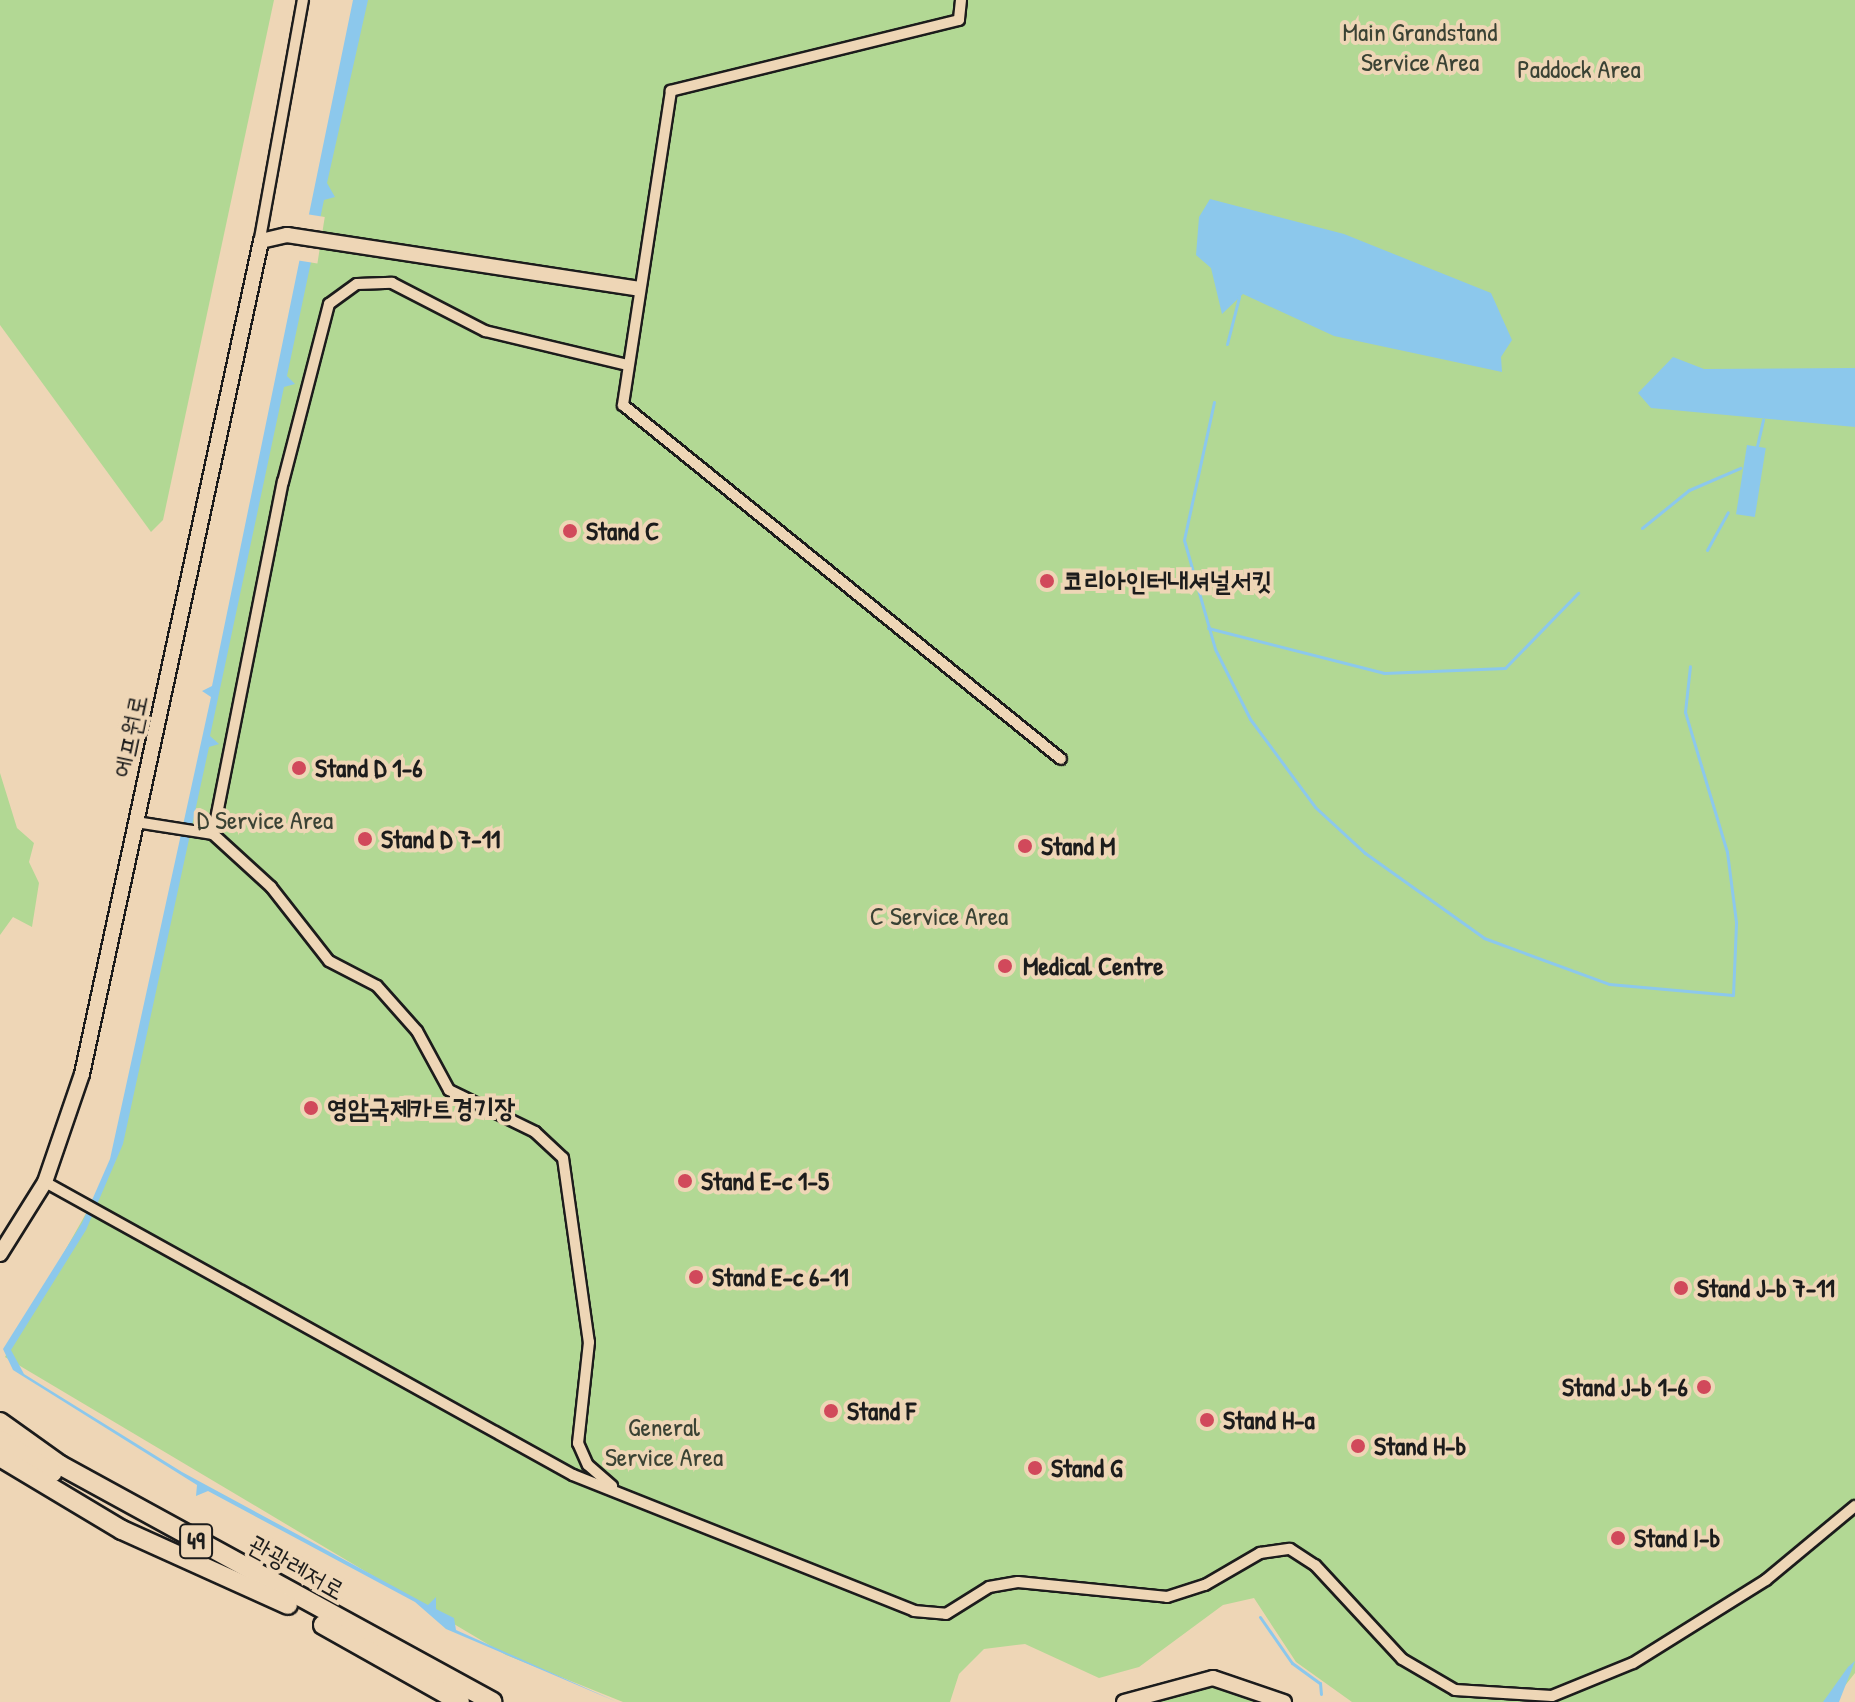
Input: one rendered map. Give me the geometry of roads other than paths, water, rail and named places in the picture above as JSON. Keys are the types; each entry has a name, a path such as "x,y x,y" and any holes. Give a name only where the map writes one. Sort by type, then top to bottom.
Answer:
{"highway":[{"path":"0,1412 287,1598"},
{"name":"관광레저로","path":"0,1422 60,1465 287,1598"},
{"name":"관광레저로","path":"0,1440 444,1686 492,1702"},
{"path":"0,1457 122,1530 287,1598"},
{"name":"관광레저로","path":"444,1686 460,1702"}],"street":[{"path":"258,246 303,0"},
{"path":"961,0 959,20 671,91 638,289 623,405 1061,759"},
{"path":"258,246 265,237 287,235 638,289"},
{"name":"에프원로","path":"0,1254 45,1182 82,1074 258,246"},
{"path":"213,834 283,482 329,304 357,284 392,283 485,331 628,365"},
{"path":"136,822 213,834 271,887 329,961 377,986 417,1031 449,1090 535,1132 563,1158 589,1342 578,1443 572,1466 560,1467"},
{"path":"45,1182 560,1467 630,1499 904,1609 936,1615 1006,1583 1167,1597 1205,1585 1260,1553 1290,1549 1315,1565 1402,1659 1455,1690 1519,1699 1583,1688 1633,1663 1766,1580 1855,1506"},
{"path":"578,1443 597,1475 630,1499"},
{"path":"1124,1702 1213,1678 1284,1702"}],"water":[{"path":"353,0 368,0 327,183 335,197 324,200 287,376 295,384 284,387 210,736 219,744 209,747 123,1144 86,1230 11,1350 24,1374 182,1472 428,1605 436,1597 436,1609 454,1618 456,1630 617,1702 446,1629 415,1602 208,1491 196,1496 197,1485 13,1370 3,1349 82,1223 110,1159 211,697 202,691 212,686"},
{"path":"1210,199 1344,234 1491,293 1512,340 1501,357 1502,372 1334,336 1243,294 1222,314 1211,268 1196,255 1199,217"},
{"path":"1673,357 1704,369 1855,368 1855,427 1651,408 1638,393"},
{"path":"1747,445 1766,448 1755,517 1736,514"},
{"path":"1855,1661 1839,1702 1823,1702 1848,1667"}],"waterway":[{"path":"1227,344 1239,297"},
{"path":"1214,402 1184,540 1215,649 1250,719 1315,807 1365,853 1484,938 1609,984 1733,995 1736,922 1727,852 1685,712 1690,666"},
{"path":"1757,446 1763,420"},
{"path":"1642,528 1689,490 1740,468"},
{"path":"1707,550 1728,512"},
{"path":"1208,628 1384,673 1505,668 1578,593"},
{"path":"1260,1617 1292,1663 1320,1683 1321,1694"}],"place":[{"name":"Stand C","path":"570,531"},
{"name":"코리아인터내셔널서킷","path":"1047,581"},
{"name":"Stand D 1-6","path":"299,768"},
{"name":"Stand D 7-11","path":"365,839"},
{"name":"Stand M","path":"1025,846"},
{"name":"Medical Centre","path":"1005,966"},
{"name":"영암국제카트경기장","path":"311,1108"},
{"name":"Stand E-c 1-5","path":"685,1181"},
{"name":"Stand E-c 6-11","path":"696,1277"},
{"name":"Stand J-b 7-11","path":"1681,1288"},
{"name":"Stand J-b 1-6","path":"1704,1387"},
{"name":"Stand F","path":"831,1411"},
{"name":"Stand H-a","path":"1207,1420"},
{"name":"Stand H-b","path":"1358,1446"},
{"name":"Stand G","path":"1035,1468"},
{"name":"Stand I-b","path":"1618,1538"}],"park label":[{"name":"Main Grandstand Service Area","path":"1420,47"},
{"name":"Paddock Area","path":"1579,69"},
{"name":"D Service Area","path":"265,820"},
{"name":"C Service Area","path":"939,916"},
{"name":"General Service Area","path":"664,1442"}]}
